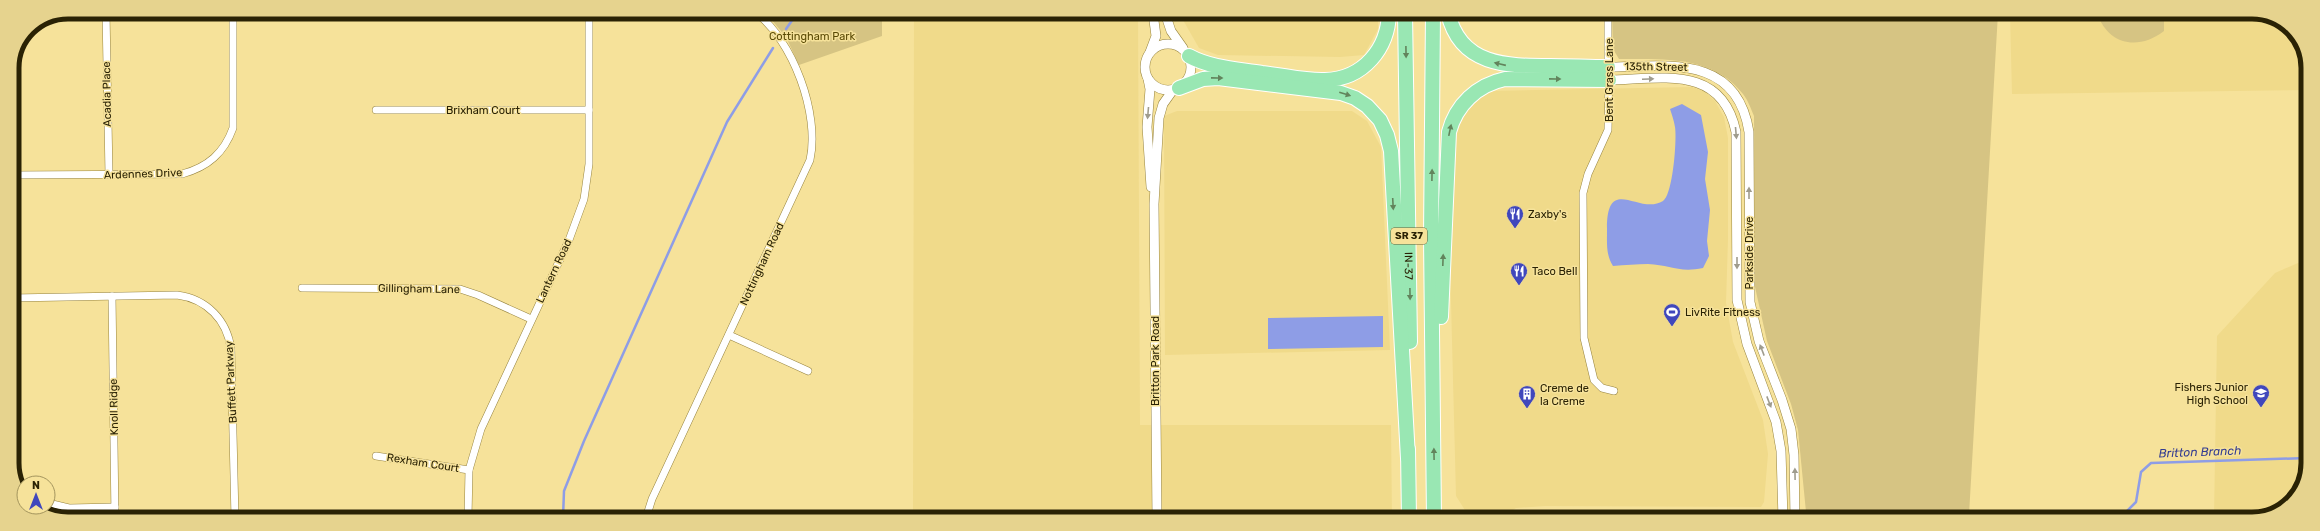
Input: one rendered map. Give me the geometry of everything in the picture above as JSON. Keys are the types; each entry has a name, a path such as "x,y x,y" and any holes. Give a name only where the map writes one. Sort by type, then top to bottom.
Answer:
{"highway":[{"path":"1186,52 1218,66 1317,80 1336,79 1358,70 1376,54 1387,35 1388,19"},
{"name":"IN-37","path":"1406,19 1410,310 1409,512"},
{"name":"IN-37","path":"1433,19 1431,238 1434,512"},
{"path":"1451,19 1456,32 1466,45 1480,56 1495,63 1609,74"},
{"path":"1433,382 1440,346 1449,132 1455,115 1475,92 1498,81 1609,74"},
{"path":"1176,89 1203,79 1218,78 1341,92 1362,102 1380,120 1387,135 1391,151 1408,458"},
{"path":"1434,493 1437,512"}],"street":[{"name":"Acadia Place","path":"106,19 109,175"},
{"name":"Ardennes Drive","path":"19,175 182,174 203,166 222,150 233,128 233,19"},
{"name":"Lantern Road","path":"468,512 469,470 481,429 578,219 584,199 589,164 589,19"},
{"name":"Nottingham Road","path":"648,512 652,499 808,166 813,143 811,113 792,60 778,35 762,19"},
{"path":"1154,19 1156,36 1146,60 1146,75 1156,87 1176,89 1190,77 1192,70 1186,52 1172,31 1167,19"},
{"name":"Bent Grass Lane","path":"1608,19 1609,125 1584,184 1583,192 1584,338 1594,380 1602,388 1614,391"},
{"path":"1149,54 1162,45 1169,44 1186,52"},
{"name":"135th Street","path":"1609,74 1684,66 1705,72 1724,83"},
{"name":"135th Street","path":"1609,74 1688,80 1712,88 1722,97"},
{"name":"Britton Park Road","path":"1146,75 1150,89 1147,127 1154,204"},
{"name":"Parkside Drive","path":"1724,83 1734,93 1746,117 1749,132 1750,302 1759,341 1782,400 1791,429 1794,455 1795,512"},
{"name":"Britton Park Road","path":"1157,512 1154,204 1159,118 1163,104 1176,89"},
{"name":"Parkside Drive","path":"1722,97 1734,120 1736,132 1737,300 1746,344 1776,422 1781,451 1783,512"},
{"name":"Brixham Court","path":"376,110 589,110"},
{"name":"Gillingham Lane","path":"302,288 460,289 478,294 531,319"},
{"name":"Buffett Parkway","path":"19,298 167,295 192,298 205,304 222,322 229,337 231,349 234,512"},
{"name":"Knoll Ridge","path":"112,296 115,512"},
{"path":"729,335 808,372"},
{"name":"Rexham Court","path":"376,456 469,470"},
{"path":"56,505 69,508 115,507"}],"shaded area":[{"path":"914,19 1138,19 1140,425 1391,425 1392,512 913,512"},
{"path":"1182,19 1378,19 1378,29 1364,55 1340,57 1218,55 1199,48"},
{"path":"2010,19 2261,20 2276,26 2289,36 2297,49 2301,65 2301,90 2012,94"},
{"path":"1692,87 1704,91 1715,101 1724,117 1728,138 1728,239 1726,303 1733,342 1763,420 1768,454 1764,502 1761,507 1545,506 1516,508 1510,512 1466,512 1456,496 1450,263 1454,126 1457,116 1486,91"},
{"path":"1177,111 1352,111 1367,121 1381,147 1390,350 1165,355 1164,116"},
{"name":"Fishers Junior High School","path":"2301,262 2300,472 2297,482 2289,495 2282,502 2268,509 2258,512 2214,512 2217,336 2275,273"}],"green space":[{"name":"Cottingham Park","path":"771,19 882,19 882,36 799,65 786,37"},
{"path":"1612,19 1998,19 1969,512 1806,512 1798,430 1791,404 1767,341 1755,287 1754,116 1743,94 1731,81 1717,72 1686,62 1652,59 1619,59 1613,49"},
{"path":"2100,19 2164,19 2164,31 2144,41 2134,43 2125,42 2108,32"}],"water":[{"path":"1682,104 1701,115 1708,152 1705,179 1710,210 1707,241 1709,256 1703,268 1687,270 1648,264 1613,266 1607,249 1608,213 1612,204 1618,200 1626,200 1644,204 1654,204 1663,201 1669,188 1674,166 1675,127 1670,109"},
{"path":"1383,316 1383,347 1268,349 1268,318"}],"waterway":[{"path":"786,29 793,19"},
{"path":"563,512 564,491 584,441 727,122 773,48"},
{"name":"Britton Branch","path":"2126,512 2136,502 2141,472 2151,463 2301,458"}],"place":[{"name":"Zaxby's","path":"1515,229"},
{"name":"Taco Bell","path":"1519,286"},
{"name":"LivRite Fitness","path":"1672,327"},
{"name":"Fishers Junior High School","path":"2261,408"},
{"name":"Creme de la Creme","path":"1527,409"}]}
